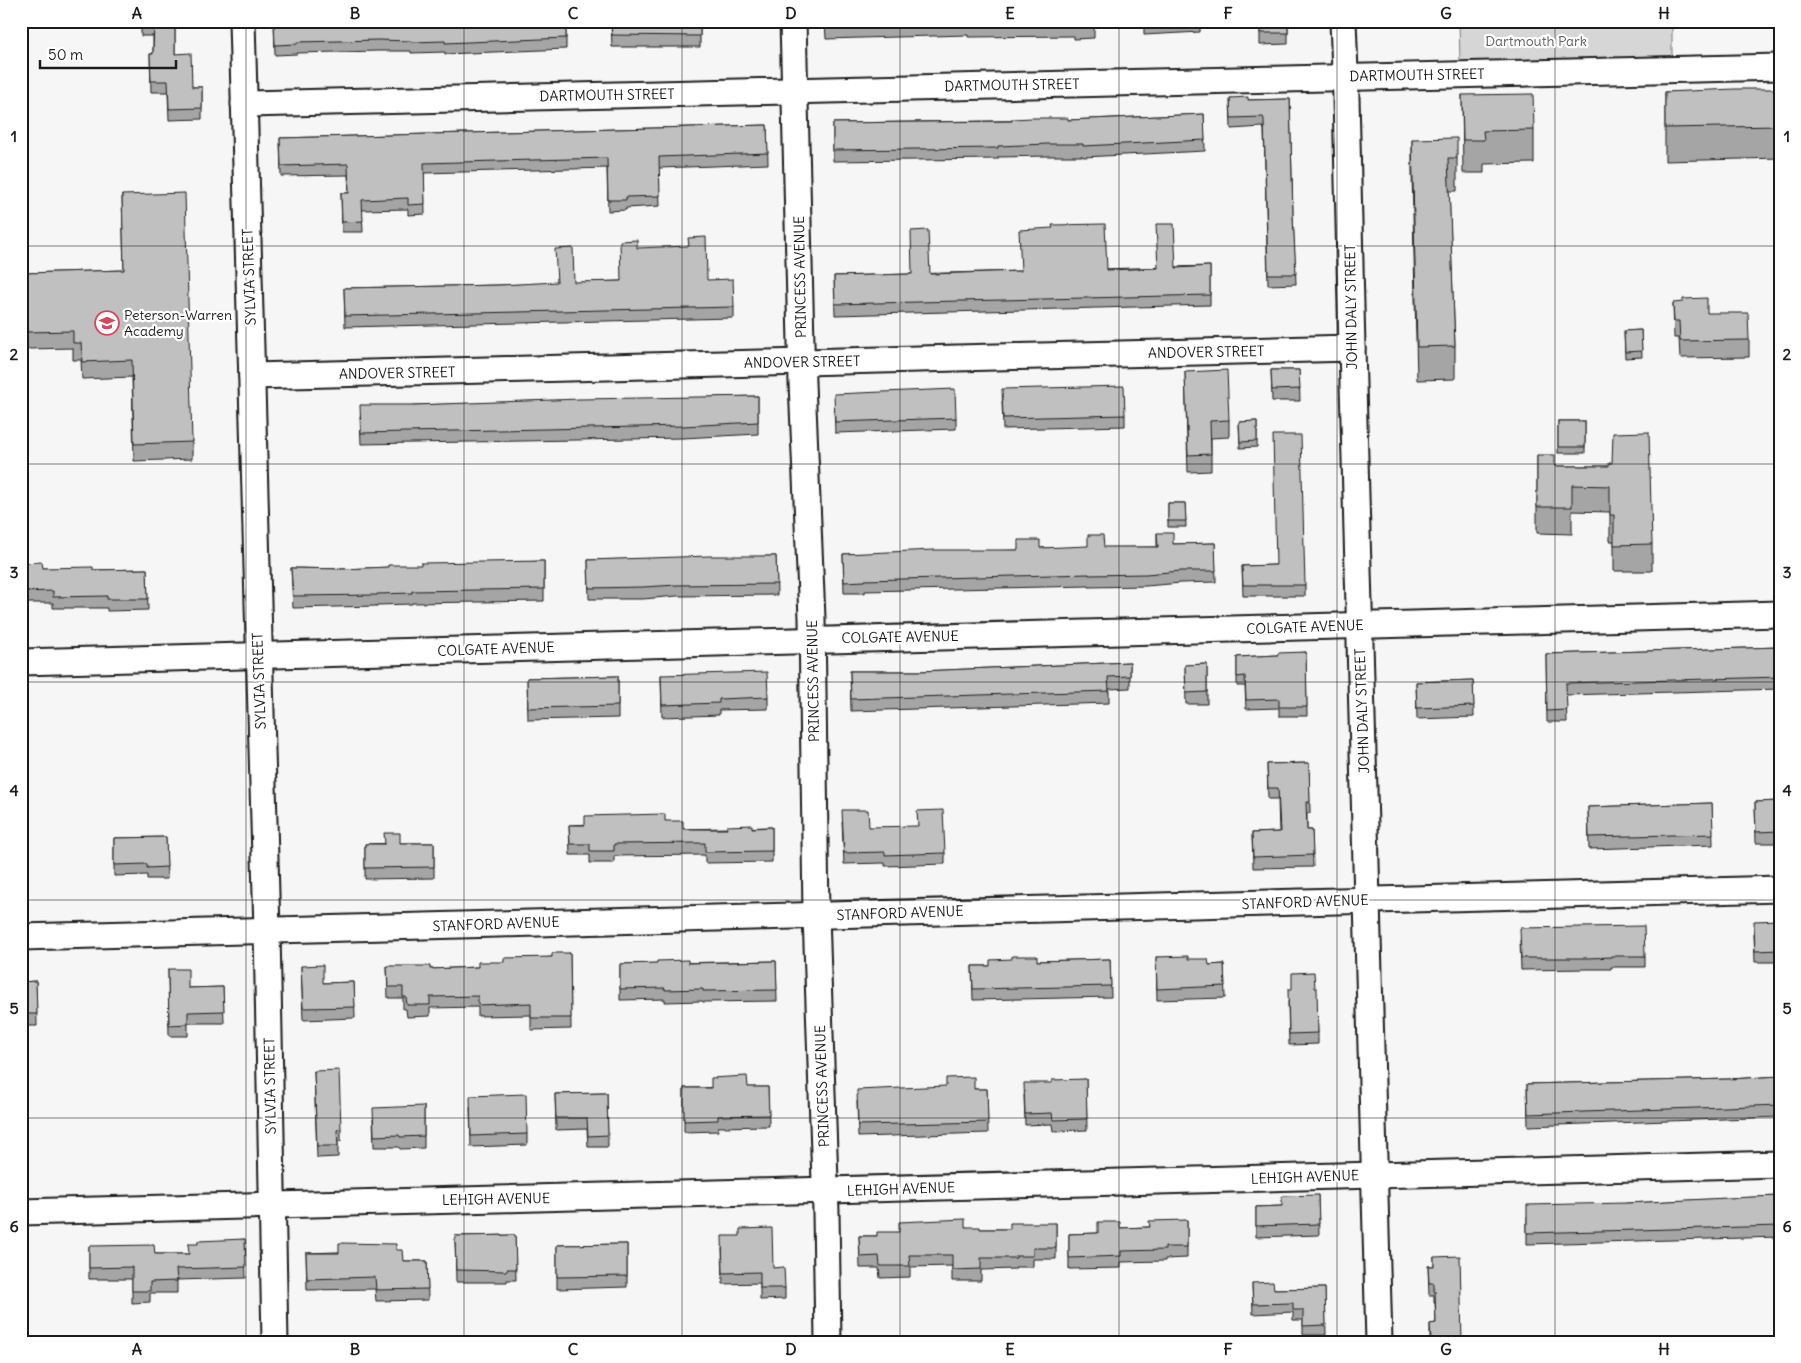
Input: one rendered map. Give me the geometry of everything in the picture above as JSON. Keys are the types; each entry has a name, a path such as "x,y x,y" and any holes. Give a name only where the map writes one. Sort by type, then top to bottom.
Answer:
{"street":[{"name":"SYLVIA STREET","path":"242,21 267,931 275,1342"},
{"name":"PRINCESS AVENUE","path":"793,21 812,640 816,916 828,1342"},
{"name":"JOHN DALY STREET","path":"1343,21 1379,1342"},
{"name":"DARTMOUTH STREET","path":"244,104 1780,67"},
{"name":"ANDOVER STREET","path":"252,376 1352,348"},
{"name":"COLGATE AVENUE","path":"21,662 1780,614"},
{"name":"STANFORD AVENUE","path":"21,937 1780,889"},
{"name":"LEHIGH AVENUE","path":"21,1212 1780,1164"}],"green space":[{"name":"Dartmouth Park","path":"1459,21 1672,21 1672,58 1460,62"}],"building":[{"path":"141,21 175,21 175,54 191,53 192,87 202,87 202,108 169,109 168,81 151,81 150,54 153,54 154,24 141,24"},
{"path":"274,21 566,21 566,38 445,43 445,41 411,42 378,40 297,42 297,44 275,45"},
{"path":"611,21 700,21 700,36 612,35"},
{"path":"826,21 1094,21 1094,27 1074,27 1074,24 968,24 826,28"},
{"path":"1144,21 1200,21 1200,22 1144,25"},
{"path":"1260,21 1288,21 1288,33 1260,33"},
{"path":"1777,89 1777,93 1780,93 1780,126 1665,128 1665,92"},
{"path":"1533,94 1534,130 1483,131 1484,140 1463,140 1462,95"},
{"path":"1248,97 1248,100 1290,99 1296,274 1268,274 1264,119 1263,117 1231,118 1230,98"},
{"path":"1204,114 1205,140 1083,146 1083,144 1048,144 998,146 998,148 833,150 833,123 1012,121 1012,119 1032,118 1068,118 1068,120"},
{"path":"767,125 768,153 659,157 660,196 626,197 626,200 608,200 607,158 424,163 425,204 408,205 408,198 362,200 363,221 342,222 341,193 349,193 348,164 281,166 280,138"},
{"path":"1457,138 1457,158 1448,158 1455,346 1417,347 1412,139"},
{"name":"Peterson-Warren Academy","path":"185,193 192,442 134,444 132,360 82,362 81,343 73,343 73,331 27,332 25,273 124,270 122,195"},
{"path":"1105,224 1107,270 1158,268 1156,224 1174,224 1176,268 1210,266 1210,295 835,304 834,276 912,274 911,231 928,230 930,274 1021,271 1019,230 1053,228 1052,225"},
{"path":"706,237 707,280 733,279 734,307 345,316 344,288 557,282 555,249 573,248 574,282 621,281 620,241 637,240 637,248 689,246 688,238"},
{"path":"1707,298 1707,313 1748,313 1749,340 1680,341 1679,321 1674,321 1673,303 1683,302 1683,299"},
{"path":"1641,330 1642,351 1625,352 1624,331"},
{"path":"1227,370 1229,420 1210,421 1211,454 1188,455 1185,372"},
{"path":"1271,370 1299,370 1300,389 1272,390"},
{"path":"1124,386 1125,415 1003,418 1002,389"},
{"path":"955,389 956,418 835,422 834,394"},
{"path":"758,396 758,422 683,426 361,433 360,405"},
{"path":"1257,421 1257,441 1240,442 1239,422"},
{"path":"1558,421 1585,421 1585,447 1558,447"},
{"path":"1649,432 1652,544 1614,545 1614,515 1610,515 1610,486 1572,485 1572,507 1537,507 1537,455 1555,455 1555,466 1609,466 1609,463 1612,463 1613,433"},
{"path":"1273,435 1301,435 1305,585 1243,585 1242,566 1276,565"},
{"path":"1168,503 1185,503 1186,521 1168,521"},
{"path":"1157,533 1173,533 1173,544 1215,543 1216,571 844,582 843,554 934,550 1018,550 1018,540 1040,540 1040,548 1088,546 1088,535 1103,535 1104,547 1158,547"},
{"path":"776,556 777,584 589,588 588,560"},
{"path":"544,561 544,589 412,591 412,593 377,595 293,596 291,568 343,569 388,567 388,565 421,565 421,563"},
{"path":"42,562 43,568 93,567 93,570 147,569 148,599 107,599 107,596 53,597 53,591 21,592 21,563"},
{"path":"1780,647 1780,677 1566,683 1567,710 1547,711 1546,654"},
{"path":"1306,652 1307,707 1279,707 1279,699 1246,700 1245,676 1237,677 1237,657"},
{"path":"1130,662 1130,676 1108,677 1109,691 851,699 850,671 921,671"},
{"path":"1207,664 1207,692 1186,693 1185,665"},
{"path":"767,672 768,697 719,699 719,703 662,705 661,675"},
{"path":"618,676 618,706 528,708 527,678"},
{"path":"1473,680 1474,706 1417,708 1416,682"},
{"path":"1309,763 1310,802 1306,802 1307,830 1312,830 1313,855 1253,857 1252,833 1280,832 1278,788 1268,788 1267,764"},
{"path":"1780,801 1780,831 1756,832 1755,802"},
{"path":"1712,803 1713,834 1589,837 1588,807"},
{"path":"842,810 868,810 869,827 918,826 917,811 943,810 945,853 885,855 885,852 844,853"},
{"path":"665,814 665,821 683,821 683,829 727,829 727,826 752,825 752,828 772,827 772,851 705,852 705,843 614,844 614,851 590,851 590,844 570,844 569,825 585,825 585,816"},
{"path":"384,833 400,833 400,843 434,843 434,867 365,868 365,844 385,844"},
{"path":"166,837 167,867 147,868 147,864 114,865 114,838"},
{"path":"1780,920 1780,950 1755,951 1754,921"},
{"path":"1644,926 1645,956 1521,958 1520,928"},
{"path":"552,953 570,953 571,1018 531,1018 531,1003 478,1005 478,996 430,997 430,1005 407,1005 406,997 403,997 403,987 388,987 387,966 430,966 430,969 478,967 478,962 504,962 504,958 552,957"},
{"path":"1012,956 1037,956 1037,961 1110,959 1111,986 973,989 972,966 990,966 990,960 1012,959"},
{"path":"1188,956 1188,959 1208,959 1209,965 1224,964 1225,986 1157,989 1156,957"},
{"path":"688,960 688,963 776,961 777,990 620,989 620,964"},
{"path":"323,965 323,983 354,982 355,1007 303,1008 301,966"},
{"path":"168,969 188,969 188,988 223,987 224,1011 188,1012 188,1024 169,1025"},
{"path":"1314,972 1315,988 1317,988 1318,1033 1289,1034 1288,989 1292,989 1292,973"},
{"path":"36,981 37,1014 21,1014 21,982"},
{"path":"339,1070 341,1129 337,1130 338,1146 317,1146 314,1071"},
{"path":"747,1076 748,1087 768,1087 769,1115 718,1116 718,1120 684,1121 684,1088 711,1088 711,1078"},
{"path":"1780,1076 1780,1105 1528,1114 1527,1084"},
{"path":"974,1077 974,1089 987,1089 988,1122 858,1125 857,1090 946,1086 946,1078"},
{"path":"1086,1079 1087,1119 1053,1120 1052,1113 1025,1114 1024,1083 1052,1083 1052,1080"},
{"path":"607,1093 608,1135 588,1136 587,1118 556,1118 555,1094"},
{"path":"526,1094 527,1134 471,1136 470,1096"},
{"path":"424,1106 424,1136 374,1136 373,1108"},
{"path":"1318,1195 1319,1224 1256,1226 1256,1207 1282,1206 1282,1196"},
{"path":"1780,1196 1780,1226 1527,1233 1527,1205 1628,1203"},
{"path":"965,1219 965,1227 980,1227 980,1229 1010,1229 1010,1223 1056,1223 1056,1248 1033,1248 1033,1256 981,1258 981,1269 952,1270 952,1255 909,1255 910,1266 880,1266 879,1256 860,1257 859,1236 877,1236 877,1232 899,1232 899,1222"},
{"path":"1187,1220 1187,1247 1165,1247 1165,1250 1121,1251 1121,1256 1069,1258 1069,1234 1098,1233 1098,1222 1120,1222 1120,1228 1150,1227 1149,1221"},
{"path":"772,1228 773,1268 784,1267 785,1288 760,1288 760,1272 723,1273 722,1236 740,1236 740,1229"},
{"path":"515,1235 516,1269 507,1269 507,1271 456,1270 455,1236"},
{"path":"245,1239 246,1267 176,1269 177,1281 150,1282 150,1291 132,1291 132,1267 89,1268 89,1246 154,1245 155,1254 189,1254 188,1244 198,1244 198,1241"},
{"path":"339,1243 396,1244 396,1250 402,1250 403,1261 427,1261 428,1289 376,1290 375,1277 307,1279 306,1253 339,1253"},
{"path":"627,1244 627,1276 557,1277 557,1245"},
{"path":"1460,1256 1462,1342 1431,1341 1430,1324 1436,1323 1435,1291 1434,1283 1429,1283 1428,1266 1434,1266 1434,1257"},
{"path":"1273,1282 1274,1289 1325,1288 1326,1325 1303,1326 1303,1310 1293,1310 1293,1303 1253,1304 1252,1283"}],"place":[{"name":"Peterson-Warren Academy","path":"107,323"}]}
